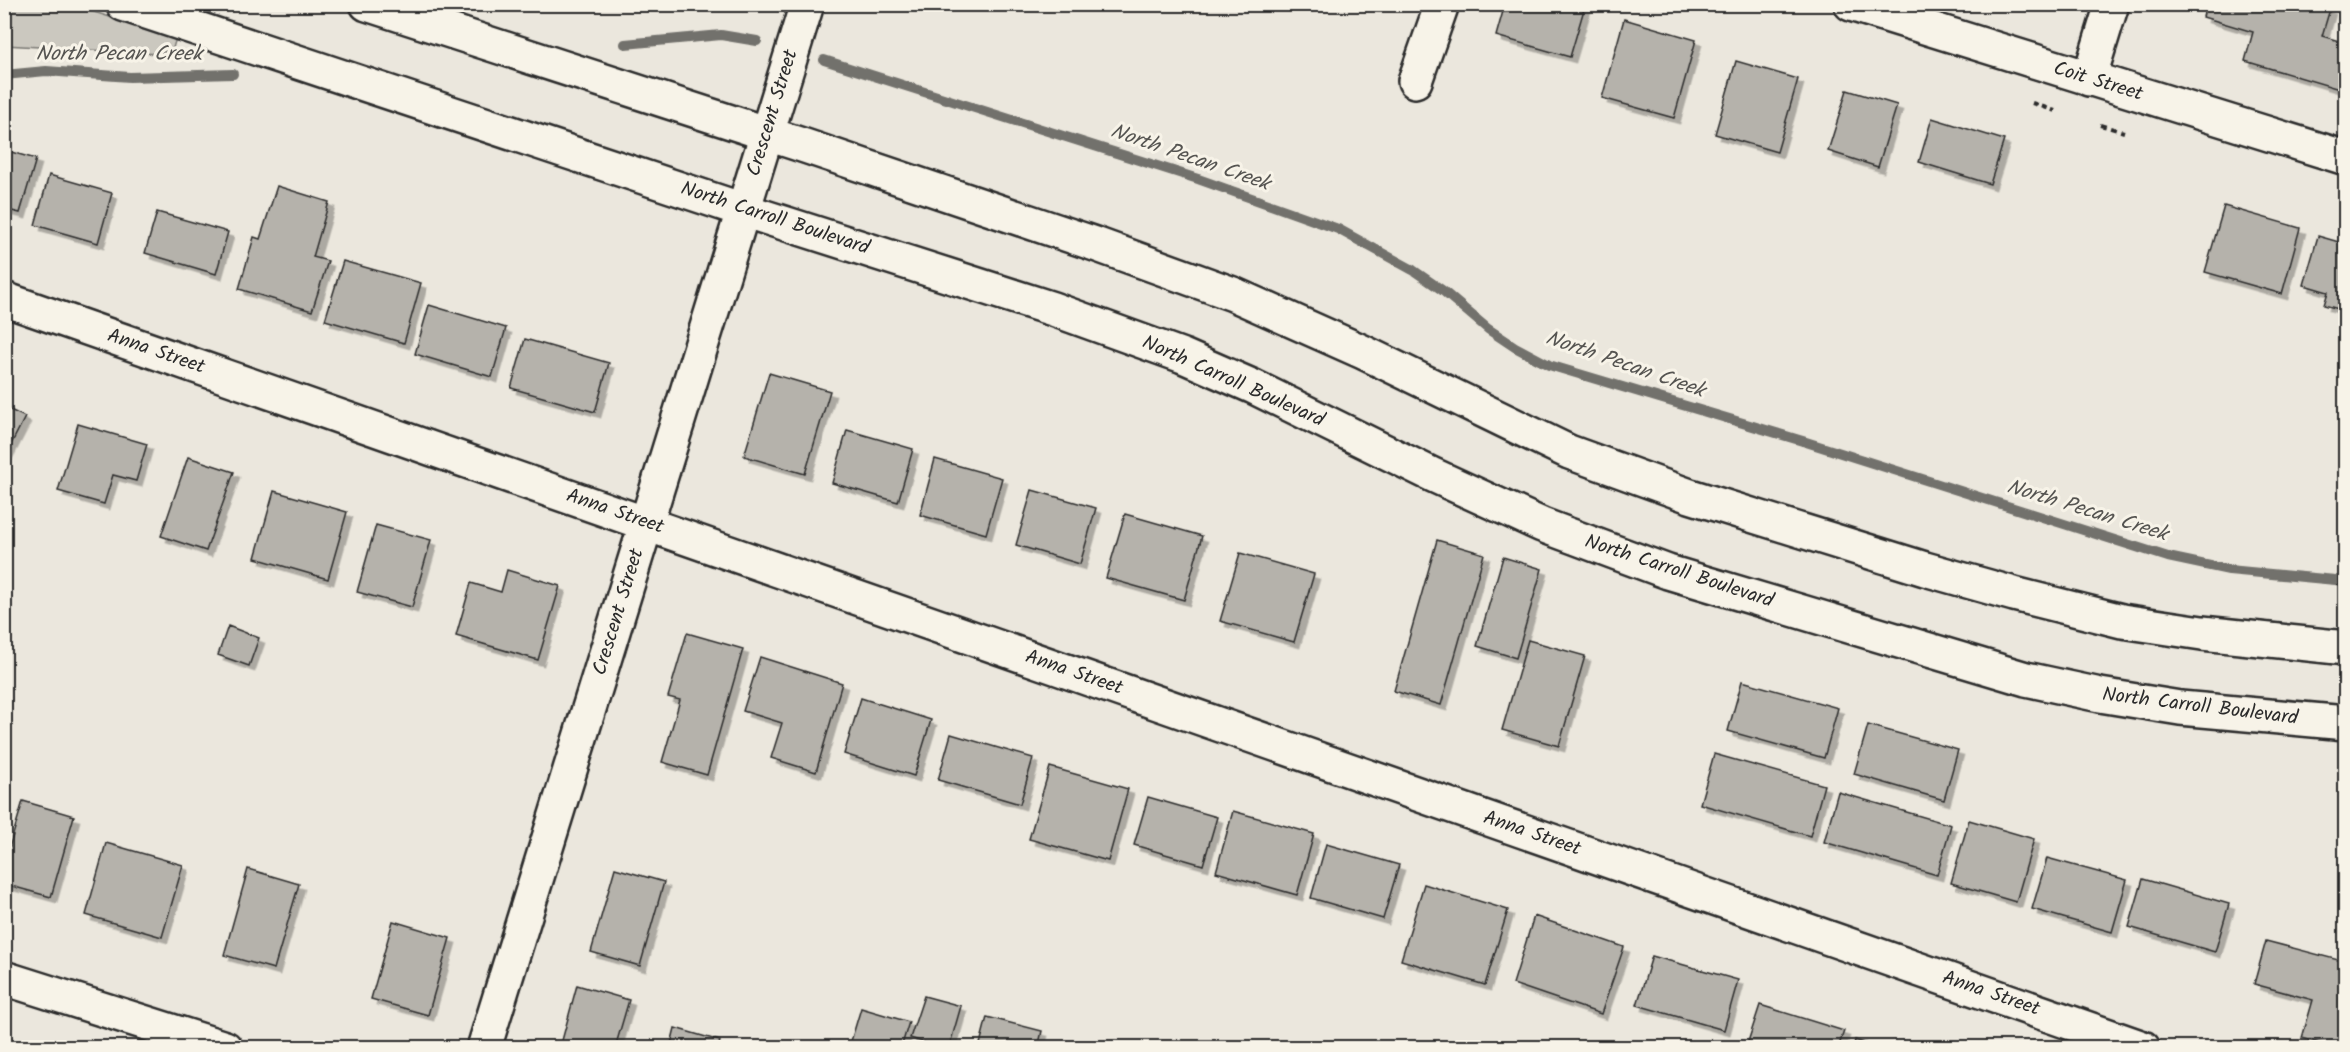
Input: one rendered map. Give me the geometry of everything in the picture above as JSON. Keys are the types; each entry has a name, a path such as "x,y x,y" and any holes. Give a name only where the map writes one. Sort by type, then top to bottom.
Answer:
{"main road":[{"name":"North Carroll Boulevard","path":"123,4 743,210 1053,309 1183,356 1254,387 1542,525 1668,572 2036,682 2180,708 2346,723"},
{"path":"367,4 767,134 1095,244 1233,294 1363,352 1569,452 1690,496 1970,582 2122,621 2202,633 2346,648"},
{"name":"Crescent Street","path":"484,1047 807,4"},
{"path":"1415,81 1442,4"},
{"name":"Coit Street","path":"1851,4 2346,159"},
{"path":"2089,79 2112,4"},
{"name":"Anna Street","path":"4,299 2143,1047"},
{"path":"4,978 225,1047"}],"path":[{"path":"2032,103 2055,111"},
{"path":"2100,125 2124,132"}],"shaded area":[{"path":"4,5 72,5 176,38 173,48 160,54 5,45"}],"building":[{"path":"1505,4 1585,6 1570,57 1496,36"},
{"path":"2206,4 2314,4 2330,9 2322,36 2346,43 2346,91 2245,61 2253,32 2203,17"},
{"path":"1624,19 1696,40 1674,118 1602,98"},
{"path":"1736,61 1798,79 1777,152 1715,134"},
{"path":"1847,90 1897,105 1878,167 1828,151"},
{"path":"1932,118 2004,140 1990,184 1919,162"},
{"path":"4,150 36,159 20,213 4,209"},
{"path":"49,175 112,193 98,243 35,225"},
{"path":"277,186 329,202 313,257 328,261 312,311 239,289 254,237 260,239"},
{"path":"2224,206 2300,228 2282,294 2205,272"},
{"path":"157,212 228,232 216,274 145,253"},
{"path":"2318,236 2346,244 2346,311 2324,305 2328,292 2304,285"},
{"path":"343,261 421,283 404,343 325,320"},
{"path":"429,305 506,328 492,377 415,354"},
{"path":"525,339 609,363 595,412 511,388"},
{"path":"769,373 830,391 805,474 744,456"},
{"path":"4,407 25,417 4,458"},
{"path":"78,424 147,444 136,481 113,475 104,504 58,491"},
{"path":"847,430 913,449 898,502 832,483"},
{"path":"188,457 234,472 206,551 161,536"},
{"path":"935,459 1002,478 986,534 920,515"},
{"path":"1032,490 1096,508 1080,564 1016,545"},
{"path":"274,491 347,512 328,579 255,558"},
{"path":"1125,514 1202,536 1184,600 1106,578"},
{"path":"376,525 431,540 412,607 357,592"},
{"path":"1437,540 1484,554 1441,705 1394,691"},
{"path":"1240,553 1314,574 1294,642 1220,621"},
{"path":"1503,557 1542,569 1516,658 1477,646"},
{"path":"507,570 560,586 538,660 456,636 471,583 501,592"},
{"path":"228,626 259,638 249,666 218,655"},
{"path":"687,633 743,649 707,775 662,762 680,700 668,697"},
{"path":"1528,640 1585,656 1559,746 1502,730"},
{"path":"760,657 842,683 816,772 771,758 782,723 743,711"},
{"path":"1742,681 1838,708 1824,758 1728,731"},
{"path":"861,698 931,720 914,776 844,754"},
{"path":"1868,725 1958,750 1944,800 1854,774"},
{"path":"951,734 1033,758 1020,804 938,780"},
{"path":"1714,754 1824,785 1810,836 1700,804"},
{"path":"1050,767 1128,789 1108,861 1029,839"},
{"path":"1838,792 1951,825 1937,875 1824,842"},
{"path":"1148,797 1217,817 1203,865 1134,845"},
{"path":"23,801 74,816 51,897 4,884 4,865"},
{"path":"1233,811 1314,834 1297,895 1216,872"},
{"path":"1969,820 2034,839 2016,902 1951,883"},
{"path":"106,843 183,865 162,937 86,915"},
{"path":"1326,844 1399,865 1383,919 1311,898"},
{"path":"2047,858 2127,880 2112,932 2032,909"},
{"path":"615,868 664,882 640,966 591,952"},
{"path":"248,869 299,884 274,969 224,955"},
{"path":"2143,879 2229,904 2215,952 2129,927"},
{"path":"1424,884 1508,910 1485,985 1401,960"},
{"path":"1534,916 1624,947 1601,1014 1513,984"},
{"path":"393,921 450,938 428,1015 371,999"},
{"path":"2266,941 2346,962 2346,1048 2337,1048 2302,1038 2313,1000 2254,984"},
{"path":"1652,956 1738,980 1724,1030 1637,1005"},
{"path":"577,985 629,1000 615,1048 560,1048"},
{"path":"924,996 961,1006 949,1048 910,1038"},
{"path":"1760,1005 1844,1031 1838,1048 1746,1048"},
{"path":"861,1008 909,1022 901,1048 849,1048"},
{"path":"987,1017 1042,1031 1038,1048 979,1048"},
{"path":"675,1028 720,1041 718,1048 670,1048"},
{"path":"1855,1040 1881,1048 1853,1048"}],"waterway":[{"name":"North Pecan Creek","path":"625,44 721,35 757,41"},
{"name":"North Pecan Creek","path":"824,60 1198,179 1338,229 1413,270 1442,290 1488,329 1549,365 1806,442 2168,557 2229,570 2346,581"},
{"name":"North Pecan Creek","path":"4,75 46,71 130,77 233,74"}]}
